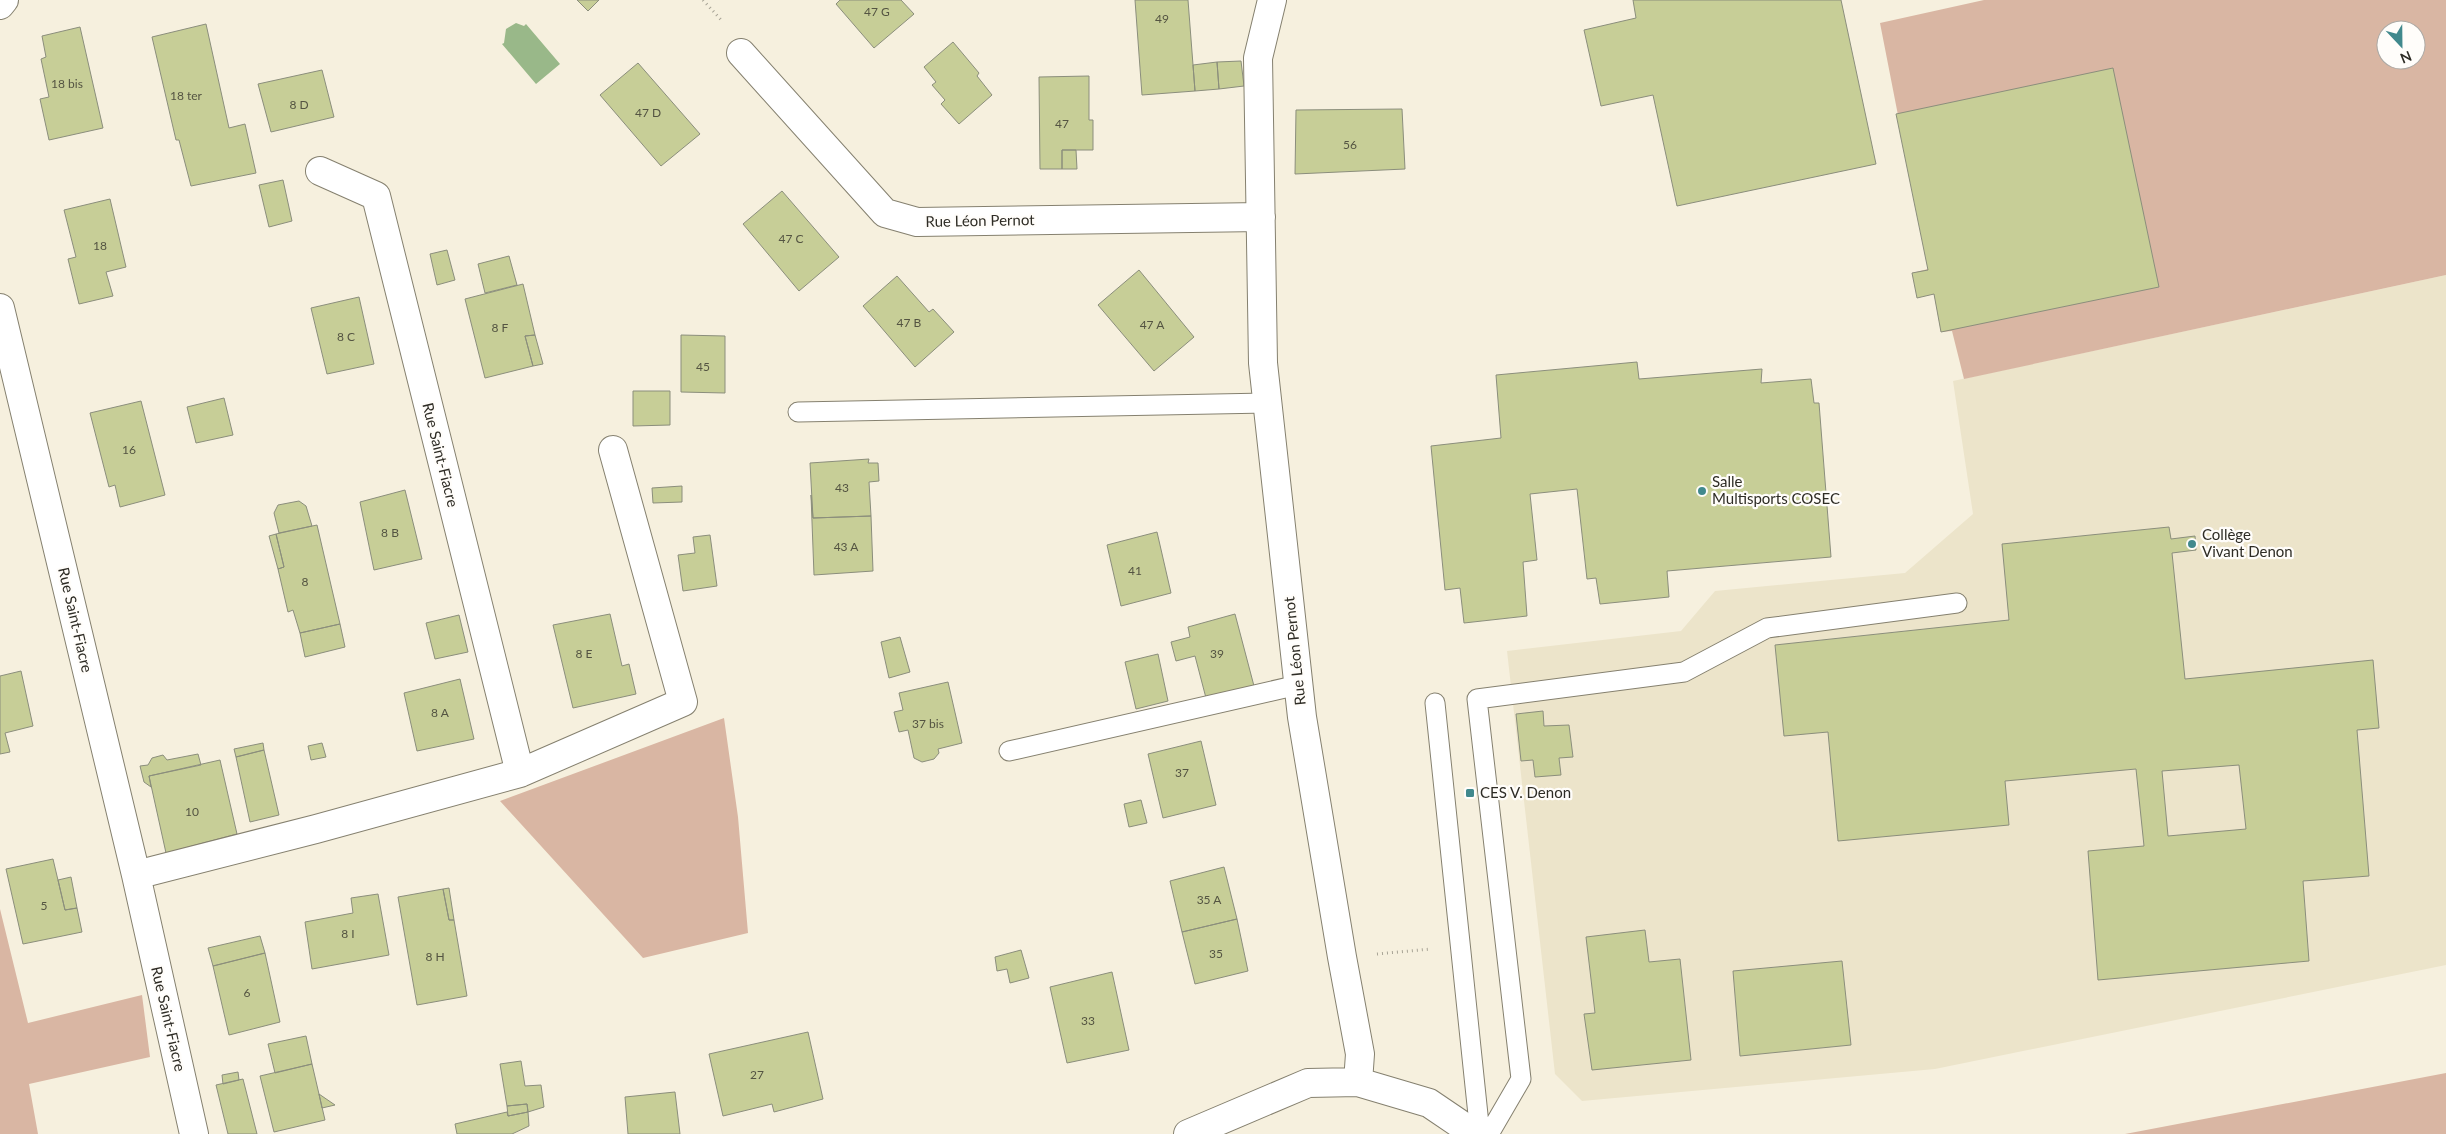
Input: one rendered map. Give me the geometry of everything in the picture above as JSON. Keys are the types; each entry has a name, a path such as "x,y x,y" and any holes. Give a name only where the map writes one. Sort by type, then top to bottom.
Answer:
{"street":[{"path":"0,5 4,0"},
{"name":"Rue Léon Pernot","path":"1272,0 1258,58 1263,363 1298,685 1340,948 1360,1054 1358,1082"},
{"name":"Rue Léon Pernot","path":"741,52 885,213 917,222 1261,216"},
{"name":"Rue Saint-Fiacre","path":"320,171 376,196 520,773"},
{"name":"Rue Saint-Fiacre","path":"0,308 136,874 194,1134"},
{"path":"136,874 316,829 520,773 683,702 613,450"},
{"path":"1188,1134 1308,1083 1358,1082 1429,1103 1460,1124 1469,1134"}],"lane":[{"path":"798,412 1267,403"},
{"path":"1489,1134 1521,1079 1477,699 1684,672 1767,628 1957,603"},
{"path":"1010,751 1298,685"},
{"path":"1435,703 1480,1134"}],"shaded area":[{"path":"1984,0 2446,0 2446,275 1964,379 1952,331 1941,332 1934,294 1912,273 1928,269 1880,23"},
{"path":"516,23 524,26 526,24 560,64 536,84 502,44 504,43 506,29"},
{"path":"2446,275 2446,965 1935,1069 1582,1101 1555,1074 1507,651 1681,631 1715,591 1905,573 1973,514 1953,381"},
{"path":"724,718 738,817 748,933 643,958 500,801"},
{"path":"0,909 28,1023 142,995 150,1057 29,1084 38,1134 0,1134"},
{"path":"2446,1073 2446,1134 2125,1134"}],"building":[{"path":"577,0 599,0 588,11"},
{"path":"840,0 901,0 914,14 874,48 836,4"},
{"path":"1135,0 1188,0 1195,91 1142,95"},
{"path":"1633,0 1841,0 1876,164 1677,206 1653,95 1601,106 1584,30 1636,18"},
{"path":"206,24 229,128 245,124 256,173 191,186 179,140 176,140 152,37"},
{"path":"80,27 103,128 49,140 40,99 49,97 41,59 46,57 42,36"},
{"path":"953,42 979,73 977,76 992,95 959,124 941,104 945,100 932,85 936,82 924,67"},
{"path":"1241,61 1244,86 1219,89 1217,62"},
{"path":"1217,62 1219,89 1195,91 1193,65"},
{"path":"638,63 700,134 661,166 600,95"},
{"path":"2113,68 2159,287 1941,332 1934,294 1917,298 1912,273 1928,270 1896,114"},
{"path":"322,70 334,117 271,132 258,84"},
{"path":"1089,76 1089,120 1093,120 1093,150 1062,150 1062,169 1040,169 1039,77"},
{"path":"1402,109 1405,169 1295,174 1296,110"},
{"path":"1062,150 1076,150 1077,169 1062,169"},
{"path":"283,180 292,221 269,227 259,185"},
{"path":"782,191 839,257 799,291 743,224"},
{"path":"110,199 126,267 106,272 113,296 79,304 68,259 76,257 64,210"},
{"path":"447,250 455,280 437,285 430,254"},
{"path":"509,256 517,285 485,293 478,264"},
{"path":"1139,270 1194,337 1154,371 1098,305"},
{"path":"897,276 929,312 933,309 954,332 915,367 863,306"},
{"path":"523,284 535,335 525,336 533,366 485,378 465,299"},
{"path":"359,297 374,364 327,374 311,308"},
{"path":"535,335 543,364 533,366 525,336"},
{"path":"681,335 725,336 725,393 681,392"},
{"name":"Salle Multisports COSEC","path":"1637,362 1639,379 1762,369 1761,383 1811,379 1814,403 1819,403 1831,557 1667,571 1669,597 1600,604 1596,578 1587,579 1577,489 1530,494 1537,560 1523,562 1527,616 1464,623 1460,588 1445,590 1431,446 1501,438 1496,375"},
{"path":"633,391 670,391 670,425 633,426"},
{"path":"224,398 233,435 196,443 187,407"},
{"path":"141,401 165,495 120,507 115,485 109,487 90,413"},
{"path":"869,459 868,463 878,463 879,481 869,482 871,516 813,518 810,463"},
{"path":"682,486 682,502 653,503 652,488"},
{"path":"405,490 422,559 374,570 360,502"},
{"path":"811,495 813,518 871,516 873,571 814,575"},
{"path":"299,501 306,506 312,526 279,533 274,513 278,505"},
{"path":"317,525 340,624 300,633 293,610 288,612 278,569 284,567 276,534"},
{"path":"2169,527 2171,539 2195,536 2196,550 2172,553 2185,679 2373,660 2379,728 2357,730 2369,876 2303,881 2309,961 2098,980 2088,851 2144,846 2136,769 2005,781 2009,825 1838,841 1828,732 1784,736 1775,645 2009,620 2002,544","holes":["2239,765 2246,829 2168,836 2162,771"]},
{"path":"1157,532 1171,593 1121,606 1107,545"},
{"path":"276,534 284,567 278,569 269,536"},
{"path":"710,535 717,586 683,591 678,555 695,553 693,537"},
{"path":"610,614 622,666 629,664 636,694 573,708 553,625"},
{"path":"1235,614 1254,686 1206,698 1195,656 1176,661 1171,642 1190,637 1188,627"},
{"path":"459,615 468,652 435,659 426,623"},
{"path":"340,624 345,647 305,657 300,633"},
{"path":"900,637 910,672 889,678 881,642"},
{"path":"1158,654 1168,701 1136,709 1125,662"},
{"path":"21,671 33,726 5,733 10,752 0,754 0,676"},
{"path":"460,679 474,739 417,751 404,693"},
{"path":"948,682 962,743 938,749 939,753 934,759 922,762 914,758 908,730 899,732 894,712 903,710 899,693"},
{"path":"1543,711 1544,726 1569,725 1573,757 1559,758 1561,775 1535,777 1533,760 1521,761 1516,714"},
{"path":"1201,741 1216,805 1163,818 1148,754"},
{"path":"263,743 264,750 236,757 234,749"},
{"path":"322,743 326,757 311,760 308,746"},
{"path":"264,750 279,815 250,822 236,757"},
{"path":"198,754 201,765 149,776 151,787 144,782 140,766 148,765 152,758 163,755 167,760"},
{"path":"220,760 237,834 166,853 149,776"},
{"path":"1141,800 1147,823 1129,827 1124,804"},
{"path":"53,859 65,910 77,908 82,932 23,944 6,869"},
{"path":"1224,867 1237,919 1182,932 1170,881"},
{"path":"71,877 77,908 65,910 58,880"},
{"path":"449,888 454,920 449,920 443,889"},
{"path":"443,889 449,920 454,920 467,996 417,1005 398,897"},
{"path":"378,894 389,955 312,969 305,922 353,913 351,898"},
{"path":"1237,919 1248,971 1195,984 1182,932"},
{"path":"1645,930 1649,962 1680,959 1691,1060 1592,1070 1584,1014 1595,1013 1586,937"},
{"path":"260,936 265,953 213,966 208,948"},
{"path":"1021,950 1029,978 1010,983 1007,969 997,971 995,957"},
{"path":"265,953 280,1022 229,1035 213,966"},
{"path":"1842,961 1851,1045 1740,1056 1733,971"},
{"path":"1112,972 1129,1050 1067,1063 1050,987"},
{"path":"808,1032 823,1099 774,1112 772,1104 723,1116 709,1054"},
{"path":"306,1036 312,1064 275,1073 268,1044"},
{"path":"521,1061 525,1086 541,1085 544,1107 528,1112 527,1104 507,1106 500,1064"},
{"path":"312,1064 325,1120 274,1132 260,1076"},
{"path":"238,1072 239,1080 223,1084 222,1075"},
{"path":"243,1079 257,1134 228,1134 216,1085"},
{"path":"675,1092 680,1134 628,1134 625,1097"},
{"path":"319,1094 335,1105 322,1108"},
{"path":"527,1104 528,1112 508,1116 507,1106"},
{"path":"507,1112 508,1116 528,1112 529,1126 512,1134 457,1134 455,1124"}],"place":[{"name":"Salle Multisports COSEC","path":"1702,491"},
{"name":"Collège Vivant Denon","path":"2192,544"},
{"name":"CES V. Denon","path":"1470,793"}]}
